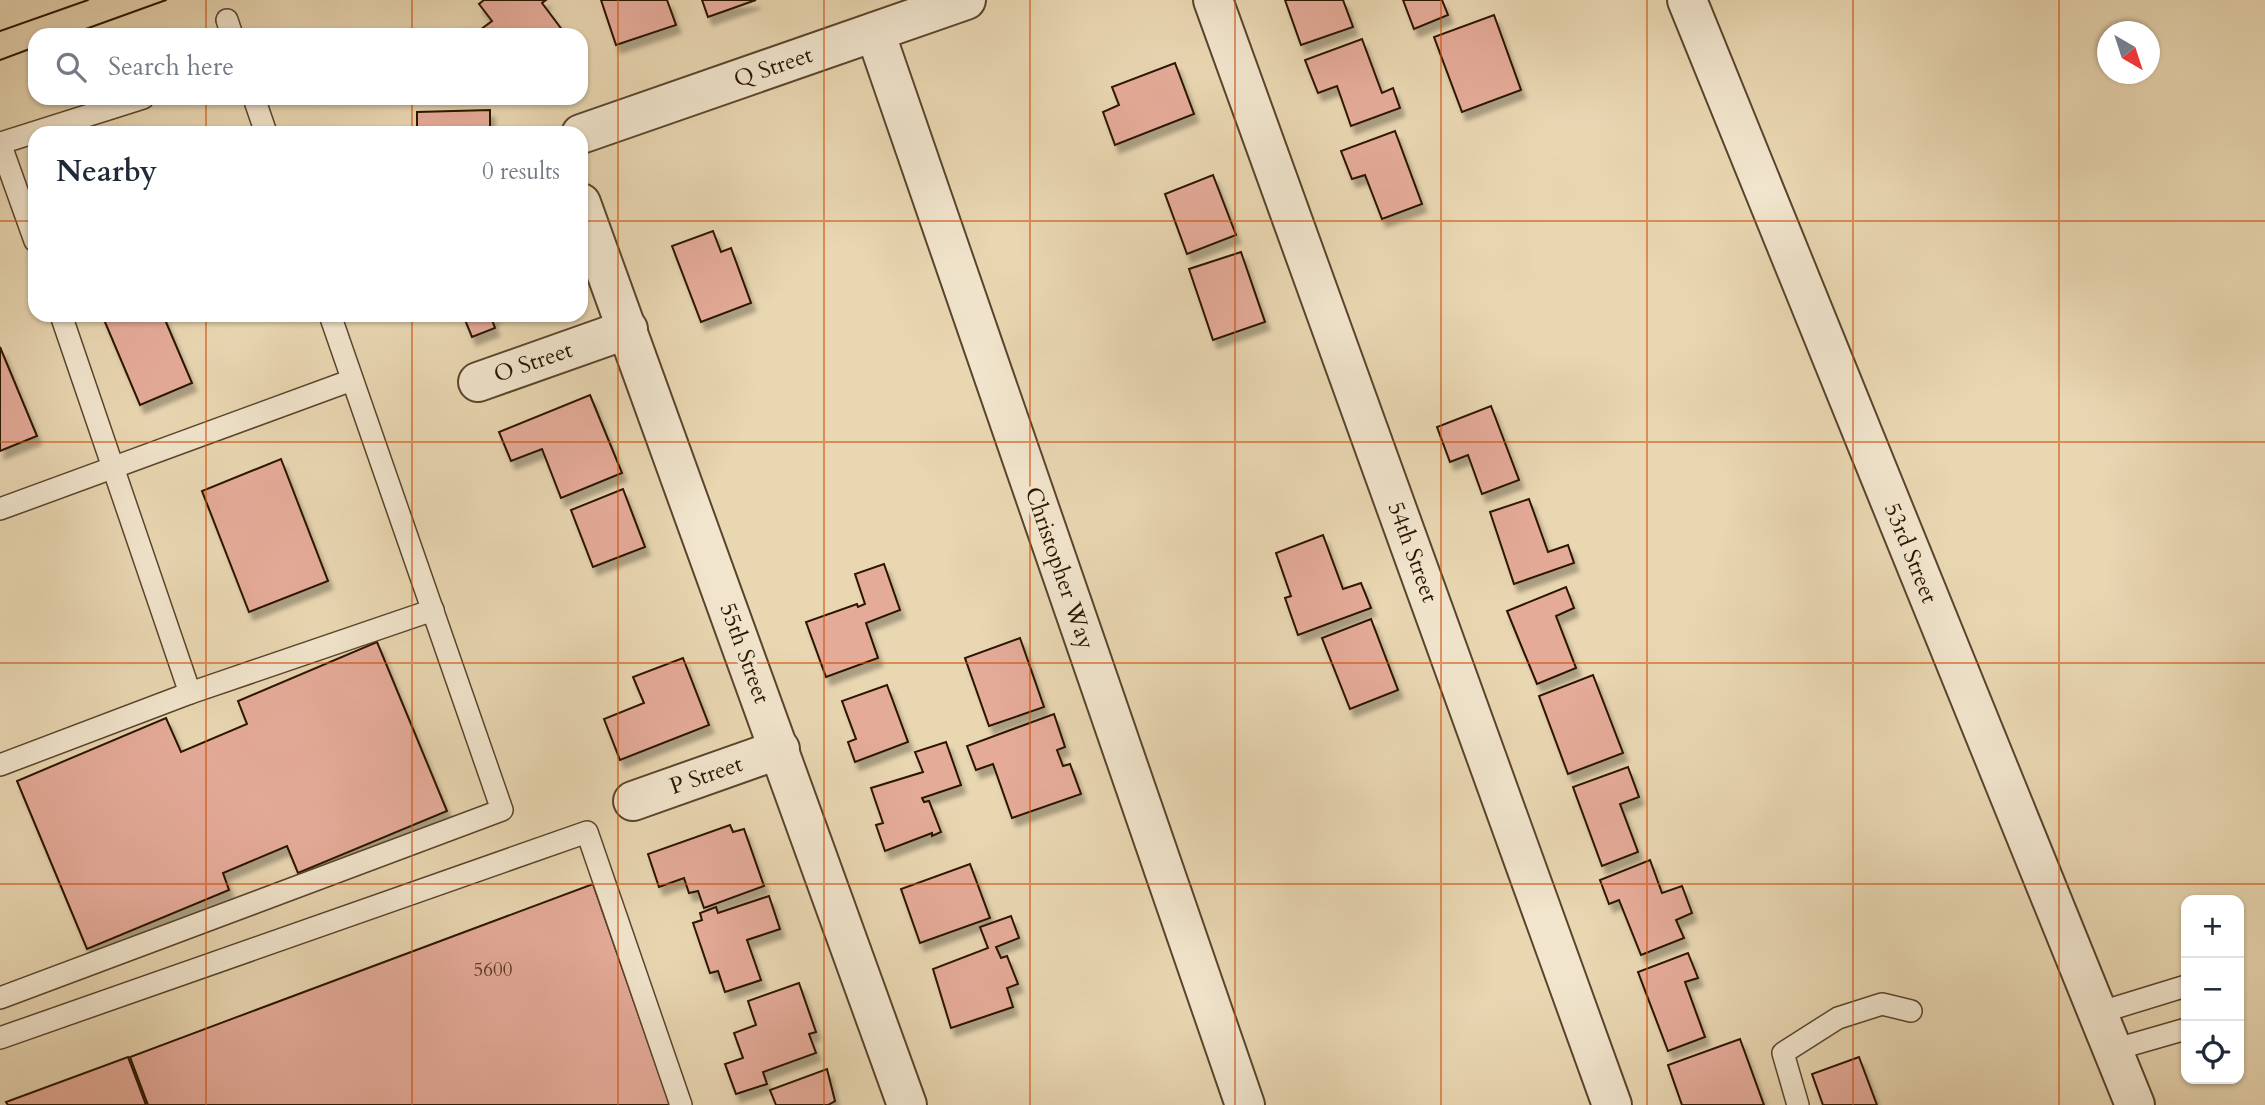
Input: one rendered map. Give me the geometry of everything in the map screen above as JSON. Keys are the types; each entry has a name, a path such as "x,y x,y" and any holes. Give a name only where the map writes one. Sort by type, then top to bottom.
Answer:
{"street":[{"name":"Q Street","path":"588,132 966,0"},
{"name":"54th Street","path":"1213,0 1612,1105"},
{"name":"53rd Street","path":"1687,0 2135,1105"},
{"name":"Christopher Way","path":"875,32 1245,1105"},
{"name":"55th Street","path":"588,222 907,1105"},
{"name":"O Street","path":"478,382 628,329"},
{"name":"P Street","path":"633,801 780,749"}],"lane":[{"path":"54,126 121,105"},
{"path":"256,105 264,126"},
{"path":"28,134 0,143 28,221"},
{"path":"63,322 190,693"},
{"path":"0,998 502,810 332,322"},
{"path":"0,509 352,380"},
{"path":"0,765 190,693 433,610"},
{"path":"0,1038 587,832 681,1105"},
{"path":"2098,1013 2181,987"},
{"path":"1798,1105 1783,1053 1838,1018 1882,1004 1911,1011"},
{"path":"2113,1050 2181,1030"}],"building":[{"path":"484,0 546,0 542,3 561,28 483,28 492,21 479,4"},
{"path":"601,0 667,0 676,25 616,45"},
{"path":"702,0 756,0 708,17"},
{"path":"1285,0 1343,0 1353,27 1301,45"},
{"path":"1403,0 1442,0 1448,15 1414,29"},
{"path":"1494,15 1521,90 1462,112 1434,37"},
{"path":"1362,39 1382,93 1393,88 1400,108 1351,126 1337,86 1318,93 1305,60"},
{"path":"1175,63 1194,114 1115,145 1103,112 1119,105 1112,87"},
{"path":"490,110 490,126 417,126 417,112"},
{"path":"1395,131 1422,204 1382,219 1365,175 1352,179 1341,151"},
{"path":"1213,175 1236,235 1187,254 1165,194"},
{"path":"713,231 721,252 731,248 751,303 701,322 672,246"},
{"path":"1241,252 1265,322 1213,340 1189,269"},
{"path":"105,322 166,322 192,383 140,405"},
{"path":"466,322 493,322 495,328 472,337"},
{"path":"0,347 37,436 0,451"},
{"path":"590,395 622,473 561,498 542,449 511,461 499,432"},
{"path":"1491,406 1519,480 1482,494 1468,455 1450,462 1437,427"},
{"path":"281,459 328,581 249,612 202,491"},
{"path":"623,489 645,547 593,567 571,510"},
{"path":"1529,499 1548,552 1568,545 1574,563 1514,584 1490,512"},
{"path":"1323,535 1343,589 1361,583 1371,608 1298,635 1285,598 1291,596 1276,553"},
{"path":"884,564 900,610 866,623 878,658 826,677 806,622 857,604 858,607 865,604 855,574"},
{"path":"1566,587 1574,608 1556,616 1576,668 1537,684 1507,611"},
{"path":"1371,619 1398,690 1350,709 1322,638"},
{"path":"1020,638 1044,707 989,726 965,658"},
{"path":"377,642 447,811 298,873 287,846 223,873 229,890 87,949 17,781 166,718 181,752 247,724 238,701"},
{"path":"683,658 709,725 620,760 604,719 644,703 633,677"},
{"path":"1593,675 1623,753 1568,774 1539,696"},
{"path":"887,685 908,742 855,762 848,742 856,739 842,701"},
{"path":"1054,714 1065,747 1057,750 1063,766 1070,764 1081,794 1012,818 993,764 976,770 967,746"},
{"path":"946,742 961,785 922,798 924,802 929,801 941,832 885,851 876,825 883,823 871,788 923,772 915,752"},
{"path":"1628,767 1639,797 1620,804 1638,852 1602,866 1573,787"},
{"path":"730,825 733,832 744,829 764,886 704,908 698,891 689,893 684,878 659,887 648,854"},
{"path":"1650,860 1662,893 1682,886 1692,913 1676,920 1684,938 1641,955 1619,900 1609,904 1600,880"},
{"path":"970,864 990,918 920,943 901,889"},
{"path":"593,884 670,1105 148,1105 130,1057"},
{"path":"769,896 780,929 747,940 761,980 725,992 718,971 710,973 693,923 702,920 700,913 716,907 718,913"},
{"path":"1011,916 1019,938 996,947 1001,958 1007,956 1018,984 1007,988 1013,1007 951,1028 933,969 988,948 980,927"},
{"path":"1688,953 1698,978 1685,982 1705,1037 1668,1051 1638,972"},
{"path":"799,983 816,1032 809,1034 816,1053 763,1072 767,1084 736,1094 725,1064 743,1058 734,1033 756,1025 748,1001"},
{"path":"1740,1039 1764,1105 1682,1105 1668,1065"},
{"path":"128,1057 146,1105 8,1105 6,1102"},
{"path":"1859,1057 1877,1105 1823,1105 1812,1074"},
{"path":"827,1069 835,1101 828,1105 776,1105 770,1090"}],"tram line":[{"path":"0,31 88,0"},
{"path":"88,28 166,0"},
{"path":"0,60 28,50"}]}
